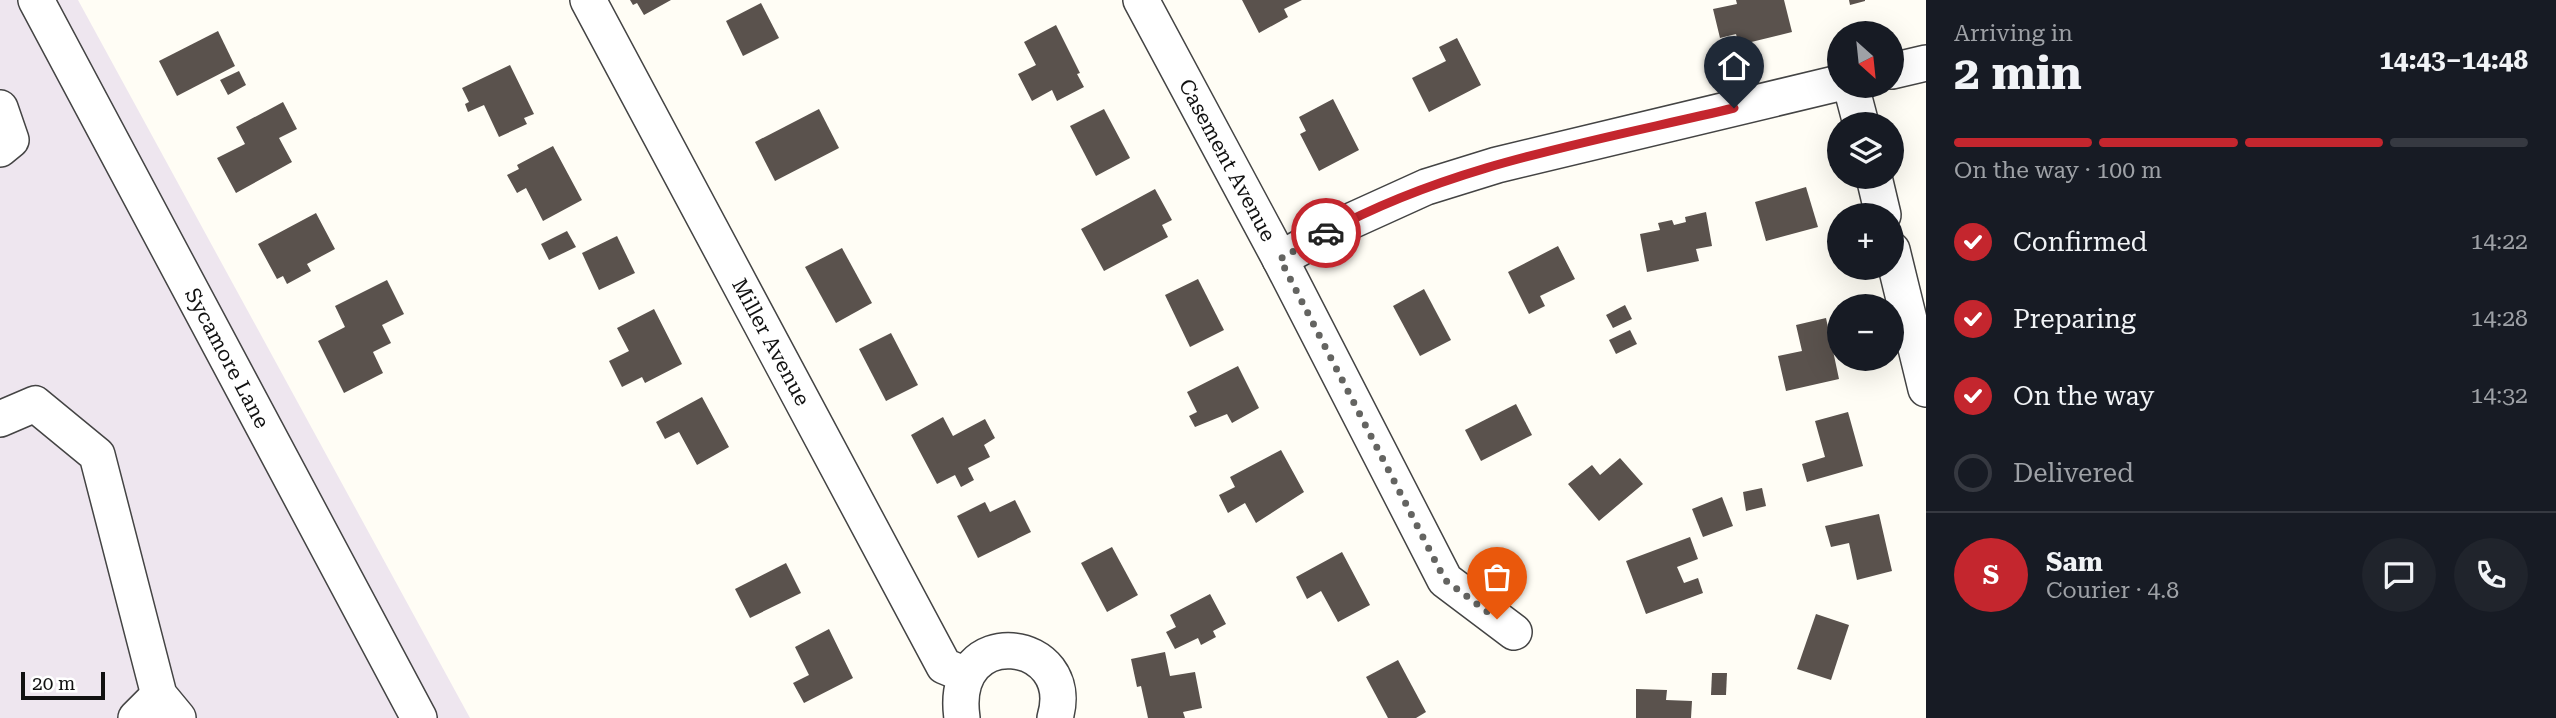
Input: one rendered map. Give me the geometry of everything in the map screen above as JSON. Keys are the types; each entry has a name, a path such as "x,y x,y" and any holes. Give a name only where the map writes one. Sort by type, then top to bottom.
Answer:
{"street":[{"name":"Sycamore Lane","path":"36,0 419,718"},
{"name":"Miller Avenue","path":"588,0 944,666 965,675"},
{"name":"Casement Avenue","path":"1141,0 1280,259 1445,580 1514,632"},
{"path":"1904,68 1926,63"},
{"path":"1280,259 1340,226 1426,187 1497,164 1827,86"},
{"path":"0,108 11,140 0,149"},
{"path":"1899,280 1926,390"},
{"path":"0,419 35,404 97,455 158,710"},
{"path":"962,718 959,696 965,675 981,658 1002,650 1024,652 1044,663 1056,682 1059,704 1055,718"}],"shaded area":[{"path":"0,0 78,0 470,718 0,718"}],"building":[{"path":"630,0 671,0 644,15 637,3 633,5"},
{"path":"1242,0 1302,0 1284,9 1288,17 1259,33"},
{"path":"1736,0 1784,0 1792,32 1739,45 1736,34 1720,38 1713,9 1737,4"},
{"path":"1849,0 1865,0 1865,1 1850,5"},
{"path":"761,3 779,38 743,56 726,21"},
{"path":"1056,25 1080,73 1077,74 1084,87 1057,101 1052,90 1032,101 1018,74 1036,65 1024,42"},
{"path":"218,31 235,66 177,96 159,61"},
{"path":"1457,38 1481,85 1429,112 1412,78 1446,61 1439,47"},
{"path":"510,65 534,114 524,118 527,124 499,137 484,105 468,112 465,104 469,102 462,88"},
{"path":"239,71 246,85 228,95 220,80"},
{"path":"1333,99 1359,150 1319,171 1300,134 1306,131 1299,117"},
{"path":"283,102 297,129 279,138 292,162 236,193 217,158 245,144 236,127"},
{"path":"819,109 839,148 775,181 755,142"},
{"path":"1104,109 1130,158 1096,176 1070,126"},
{"path":"553,146 582,200 543,221 526,188 517,193 507,175 519,169 517,165"},
{"path":"1806,187 1818,227 1766,241 1755,202"},
{"path":"1155,189 1172,220 1162,225 1168,237 1104,271 1081,229"},
{"path":"1706,212 1712,246 1696,249 1699,261 1647,272 1640,234 1660,230 1658,223 1672,220 1674,225 1686,222 1685,217"},
{"path":"316,213 335,249 307,264 311,271 287,284 283,276 277,279 258,244"},
{"path":"567,231 576,247 549,260 541,244"},
{"path":"617,236 635,273 599,290 582,253"},
{"path":"1558,246 1575,279 1540,296 1545,306 1529,314 1508,272"},
{"path":"842,248 872,303 836,323 805,267"},
{"path":"1198,279 1224,330 1190,347 1165,295"},
{"path":"387,280 404,314 382,325 391,343 373,352 383,373 344,393 318,341 345,327 335,306"},
{"path":"1424,289 1451,340 1420,356 1393,306"},
{"path":"1625,305 1632,319 1613,328 1606,315"},
{"path":"654,309 682,364 645,383 642,377 622,387 609,361 629,351 617,328"},
{"path":"1826,318 1827,371 1837,371 1839,379 1786,391 1778,356 1802,351 1796,325"},
{"path":"1630,330 1637,344 1616,354 1609,340"},
{"path":"891,333 918,385 886,401 859,349"},
{"path":"1238,366 1259,408 1232,423 1227,414 1195,427 1189,416 1197,412 1187,392"},
{"path":"702,397 729,447 697,465 679,432 665,439 656,422"},
{"path":"1516,404 1532,435 1481,461 1465,430"},
{"path":"1848,412 1863,466 1807,482 1802,464 1825,457 1815,421"},
{"path":"943,417 953,436 985,419 995,438 984,445 990,457 968,468 974,480 961,487 955,475 937,484 911,435"},
{"path":"1281,450 1304,492 1256,523 1245,503 1228,513 1219,495 1235,487 1230,477"},
{"path":"1620,458 1643,484 1599,521 1568,484 1592,465 1600,475"},
{"path":"1762,488 1766,506 1746,511 1743,492"},
{"path":"1722,497 1733,526 1703,537 1692,509"},
{"path":"1015,500 1031,532 978,558 957,516 985,502 990,512"},
{"path":"1879,514 1892,571 1857,580 1849,543 1831,547 1825,526"},
{"path":"1690,537 1698,559 1677,567 1684,583 1698,578 1703,593 1646,614 1626,561"},
{"path":"1112,547 1138,595 1107,612 1081,563"},
{"path":"1342,552 1370,605 1338,622 1321,591 1307,599 1296,577"},
{"path":"786,563 801,593 750,618 735,589"},
{"path":"1210,594 1226,624 1213,631 1216,637 1201,645 1198,638 1175,649 1166,632 1176,627 1170,615"},
{"path":"1816,614 1849,625 1831,680 1797,669"},
{"path":"829,629 853,678 804,703 793,683 809,675 795,647"},
{"path":"1165,652 1170,676 1195,672 1202,708 1183,712 1185,718 1148,718 1141,686 1137,687 1131,659"},
{"path":"1398,660 1426,712 1416,718 1388,718 1366,677"},
{"path":"1712,673 1727,673 1726,695 1711,695"},
{"path":"1636,689 1667,690 1666,700 1692,701 1691,718 1636,718"}],"way so far":[{"path":"1326,233 1280,259 1445,580 1497,619"}],"route":[{"path":"1326,233 1426,187 1497,164 1734,108"}]}
